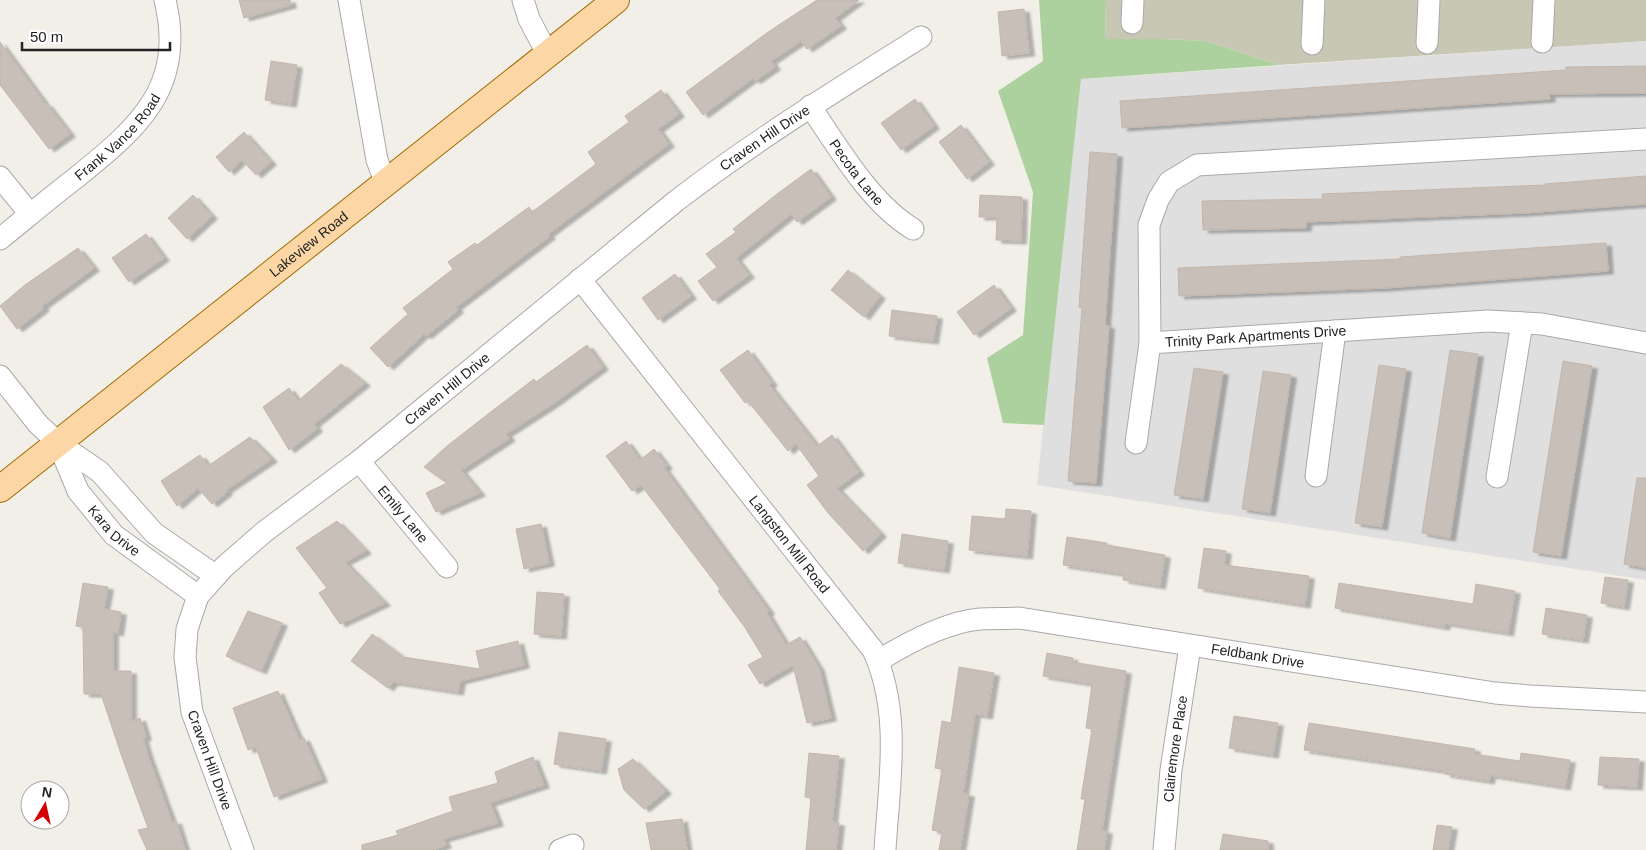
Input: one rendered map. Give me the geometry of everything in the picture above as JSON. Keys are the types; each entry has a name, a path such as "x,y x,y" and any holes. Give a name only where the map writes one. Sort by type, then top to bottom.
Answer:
{"main road":[{"name":"Lakeview Road","path":"0,489 616,0"}],"street":[{"name":"Frank Vance Road","path":"0,238 116,146 141,118 158,94 166,71 171,32 165,0"},
{"path":"349,0 377,160 386,184"},
{"path":"523,0 529,19 548,54"},
{"path":"1132,23 1133,0"},
{"path":"1312,44 1314,0"},
{"path":"1426,43 1429,0"},
{"path":"1542,42 1544,0"},
{"name":"Craven Hill Drive","path":"243,850 190,705 184,657 187,629 198,596 224,567 264,532 359,461 580,279 715,171 810,106 922,37"},
{"name":"Pecota Lane","path":"810,106 853,170 898,220 913,228"},
{"name":"Trinity Park Apartments Drive","path":"1646,138 1197,165 1168,182 1158,200 1149,225 1150,343 1488,321 1542,324 1646,343"},
{"path":"0,177 30,214"},
{"name":"Langston Mill Road","path":"580,279 873,650 878,661 890,708 891,734 885,850"},
{"path":"1497,476 1522,323"},
{"path":"1316,476 1335,331"},
{"path":"1136,443 1150,343"},
{"name":"Kara Drive","path":"0,376 38,424 58,443 100,472 154,533 216,576"},
{"name":"Kara Drive","path":"58,443 78,492 114,535 198,596"},
{"name":"Emily Lane","path":"359,461 448,567"},
{"name":"Feldbank Drive","path":"878,661 901,647 942,628 978,619 1019,618 1495,693 1646,702"},
{"name":"Clairemore Place","path":"1164,850 1171,770 1190,646"}],"shaded area":[{"path":"1106,0 1646,0 1646,41 1279,65 1205,41 1105,39"},
{"path":"1646,41 1646,580 1037,485 1081,79"}],"green space":[{"path":"1039,0 1106,0 1105,39 1205,41 1279,65 1081,79 1044,425 1003,423 987,358 1023,335 1033,192 998,91 1043,61"}],"building":[{"path":"239,0 290,0 291,5 244,18"},
{"path":"817,0 859,0 835,18 841,26 807,49 801,41 771,61 775,67 755,81 753,78 703,115 686,92 771,30"},
{"path":"1024,9 1029,53 1002,56 998,12"},
{"path":"0,42 46,105 70,134 49,149 0,85"},
{"path":"271,61 297,65 291,104 265,100"},
{"path":"1646,66 1646,93 1549,94 1550,99 1122,128 1120,101 1566,70 1566,67"},
{"path":"661,90 679,114 658,129 669,144 548,234 550,236 456,307 458,310 426,336 424,334 388,367 370,348 408,314 403,308 453,269 448,262 475,243 477,245 529,207 532,212 596,164 588,152 629,122 625,116"},
{"path":"915,99 934,126 901,150 881,123"},
{"path":"961,125 989,162 967,179 939,142"},
{"path":"244,132 271,162 256,175 242,160 229,172 216,157"},
{"path":"1090,152 1117,154 1105,325 1109,326 1096,483 1068,481 1082,308 1079,307"},
{"path":"811,169 831,197 797,222 791,214 736,258 749,275 713,301 698,281 717,267 706,254 736,232 733,229"},
{"path":"1646,176 1646,204 1524,213 1306,222 1306,228 1203,230 1202,201 1323,199 1322,194 1545,185"},
{"path":"193,195 212,216 187,239 168,218"},
{"path":"980,195 1022,197 1021,241 996,240 997,217 979,217"},
{"path":"146,234 164,258 129,282 112,258"},
{"path":"1606,243 1608,271 1385,288 1179,296 1178,268 1400,259 1400,257"},
{"path":"78,248 94,268 42,306 44,308 17,329 0,306 25,285"},
{"path":"848,270 880,296 864,317 831,290"},
{"path":"675,274 691,296 658,320 642,298"},
{"path":"994,285 1011,308 974,335 957,312"},
{"path":"892,310 937,316 933,341 889,336"},
{"path":"587,345 603,367 554,403 506,434 510,438 461,470 480,493 436,512 426,493 447,483 424,467 447,446 534,379 536,382"},
{"path":"748,350 772,383 769,385 817,446 832,435 859,472 837,488 881,534 863,551 829,514 807,485 819,476 796,444 788,451 748,401 745,403 720,370"},
{"path":"1450,350 1478,354 1450,538 1422,533"},
{"path":"1563,361 1592,366 1561,556 1533,552"},
{"path":"341,364 365,383 314,424 317,429 289,450 263,407 289,388 298,401"},
{"path":"1379,365 1406,369 1382,527 1355,523"},
{"path":"1194,368 1223,372 1203,499 1174,495"},
{"path":"1263,371 1291,375 1270,513 1242,509"},
{"path":"250,437 272,459 226,490 227,492 212,504 198,488 177,506 161,481 200,455 208,466"},
{"path":"626,441 640,460 654,449 667,466 664,468 769,611 767,613 786,645 800,637 819,668 831,718 807,723 793,665 760,684 748,665 763,657 744,626 718,591 720,589 641,485 632,491 606,456"},
{"path":"1637,478 1646,478 1646,568 1624,564"},
{"path":"1006,509 1031,511 1027,556 969,550 972,516 1005,519"},
{"path":"337,521 366,551 345,562 385,603 340,624 319,593 327,588 296,548"},
{"path":"541,524 549,563 524,569 516,529"},
{"path":"902,534 948,541 944,570 898,563"},
{"path":"1067,537 1165,555 1160,586 1123,580 1124,574 1063,565"},
{"path":"1204,548 1226,551 1224,565 1309,576 1305,605 1198,588"},
{"path":"1605,577 1628,580 1624,607 1601,603"},
{"path":"83,583 108,587 104,609 121,612 118,633 113,632 113,671 131,671 131,722 140,718 146,737 143,739 148,756 172,822 176,821 185,850 147,850 138,830 148,828 101,694 84,694 83,627 76,626"},
{"path":"1339,583 1473,604 1476,584 1515,591 1508,633 1445,623 1444,627 1335,608"},
{"path":"537,592 564,594 561,636 534,634"},
{"path":"1546,608 1587,615 1583,640 1542,634"},
{"path":"248,611 282,623 261,671 226,656"},
{"path":"372,634 403,657 480,669 476,651 518,641 524,665 460,681 458,692 393,682 388,688 351,661"},
{"path":"1047,653 1073,658 1072,662 1126,671 1102,830 1107,831 1104,850 1077,850 1085,799 1081,799 1092,729 1086,728 1092,684 1043,676"},
{"path":"959,667 994,673 987,716 975,714 963,793 969,794 960,850 939,850 942,832 932,830 942,769 935,768 942,721 951,723"},
{"path":"278,691 299,739 304,738 322,779 274,797 256,747 248,750 233,708"},
{"path":"1234,716 1278,723 1273,755 1229,748"},
{"path":"1309,723 1475,749 1474,754 1520,761 1521,753 1570,760 1565,787 1490,775 1489,781 1445,774 1445,771 1304,750"},
{"path":"559,732 606,739 601,771 554,764"},
{"path":"809,753 839,756 832,822 839,823 836,850 806,850 811,798 805,797"},
{"path":"533,757 544,785 490,803 498,823 443,839 446,845 432,850 362,850 362,845 398,835 396,831 453,811 449,797 498,783 495,772"},
{"path":"1600,757 1639,759 1637,787 1598,785"},
{"path":"633,759 666,791 644,809 624,790 618,769"},
{"path":"682,819 687,850 651,850 646,823"},
{"path":"1437,825 1452,827 1448,850 1433,850"},
{"path":"1223,834 1268,841 1268,850 1220,850"}]}
